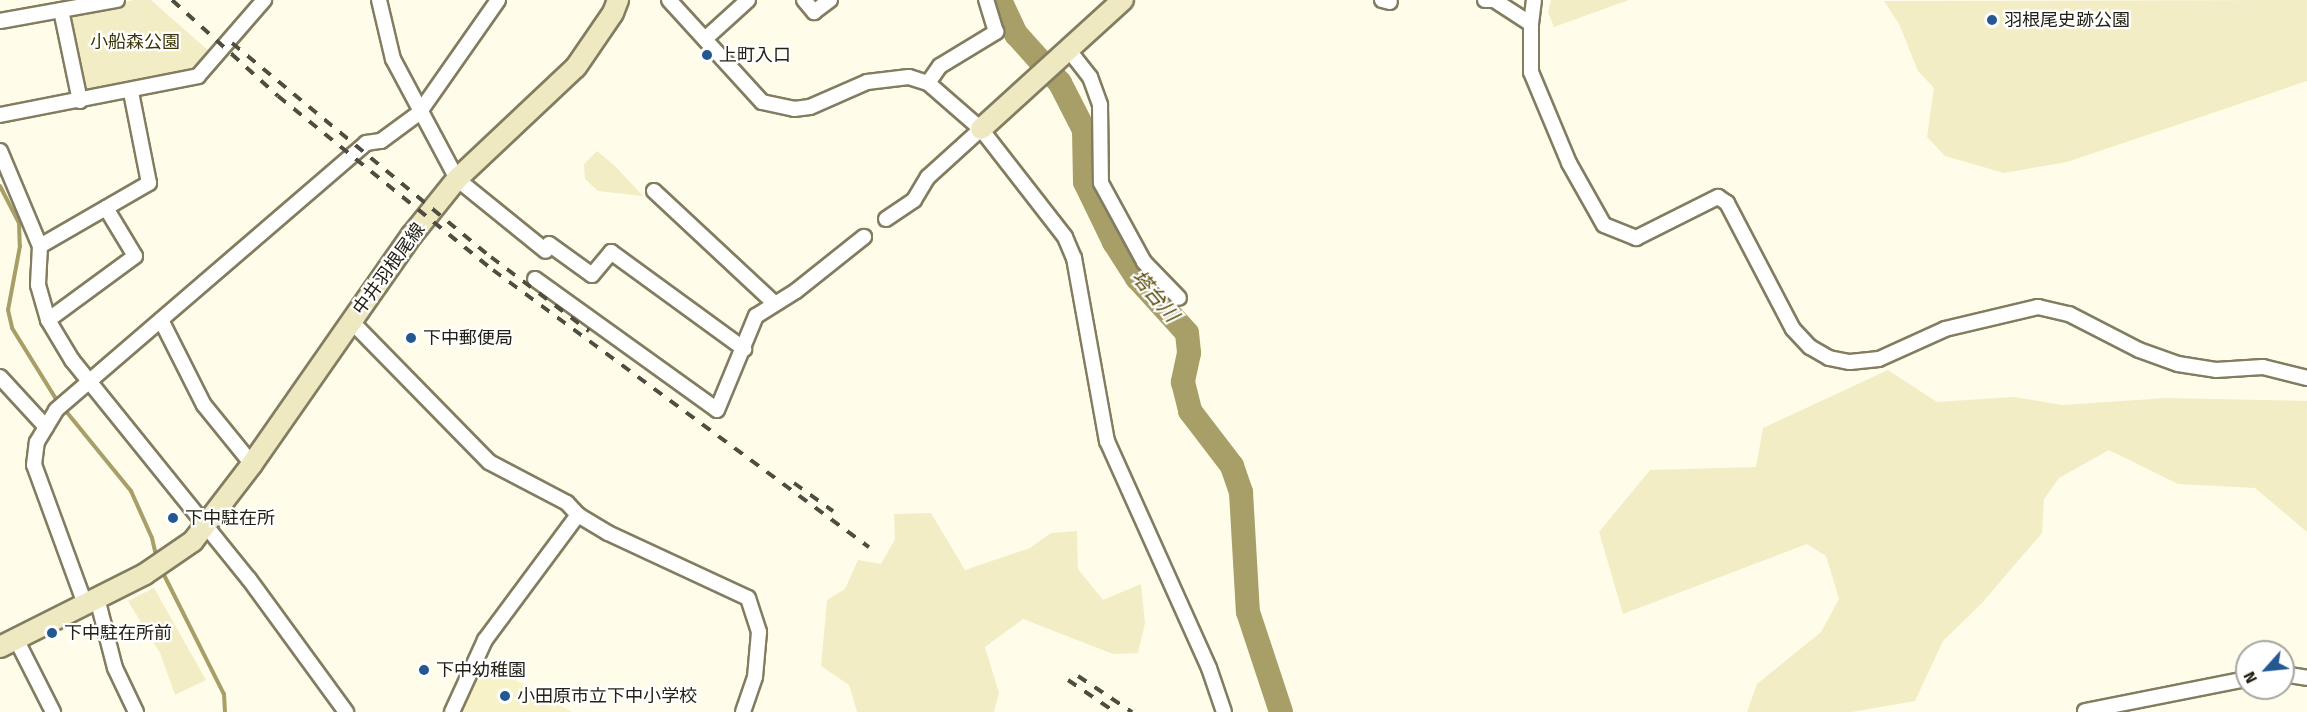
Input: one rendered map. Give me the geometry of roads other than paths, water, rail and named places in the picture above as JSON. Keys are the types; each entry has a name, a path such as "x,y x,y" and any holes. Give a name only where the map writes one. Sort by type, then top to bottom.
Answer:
{"main road":[{"name":"中井羽根尾線","path":"91,601 145,574 178,553 206,524 252,464 412,235 457,179 576,67 613,13 618,0"},
{"path":"981,129 1123,0"},
{"path":"8,643 91,601"}],"street":[{"path":"0,21 117,0"},
{"path":"0,115 131,92 198,76 264,0"},
{"path":"379,0 393,59 419,114 457,179 548,248 592,275 611,252 744,349"},
{"path":"136,712 115,668 91,601 34,465 37,442 56,410 91,384 161,320 366,143 381,141 419,114 498,0"},
{"path":"669,0 752,94 777,106 810,107 889,77 928,83 981,129 1065,237 1074,258 1107,441 1209,668 1224,712"},
{"path":"705,39 748,0"},
{"path":"804,0 814,12 830,0"},
{"path":"928,83 940,66 996,32 986,0"},
{"path":"1485,0 1494,0 1532,24"},
{"path":"1534,0 1531,72 1569,163 1604,225 1636,238 1718,197 1727,203 1793,329 1810,347 1829,358 1850,362 1879,359 1945,329 2038,307 2068,314 2139,350 2178,364 2216,370 2263,367 2307,378"},
{"path":"61,10 80,101"},
{"path":"1064,52 1090,76 1100,105 1101,183 1144,262 1179,298"},
{"path":"40,246 149,183 131,92"},
{"path":"886,219 914,200 928,177 981,129"},
{"path":"0,151 40,246 38,285 48,320 91,384 206,524 346,712"},
{"path":"654,191 773,302"},
{"path":"48,320 135,256 106,208"},
{"path":"535,279 717,410 756,316 773,302 796,291 864,237"},
{"path":"161,320 204,405 252,464"},
{"path":"351,321 489,462 567,503 578,515 748,598 759,632 754,677 743,712"},
{"path":"0,377 46,427"},
{"path":"452,712 485,640 578,515"},
{"path":"8,643 53,712"},
{"path":"2085,711 2235,681"}],"waterway":[{"name":"塔台川","path":"1000,0 1016,34 1060,83 1084,130 1085,182 1114,242 1137,278 1187,333 1189,353 1183,382 1190,411 1232,466 1241,492 1248,612 1281,712"},
{"path":"0,186 19,223 20,246 8,310 12,328 56,399 131,491 152,538 157,559"},
{"path":"161,569 224,694 225,712"}],"railway":[{"path":"172,0 278,96 493,270 869,547"},
{"path":"232,43 491,257 589,331"},
{"path":"794,483 833,511"},
{"path":"1078,676 1132,712"},
{"path":"1068,680 1115,712"}],"place":[{"name":"羽根尾史跡公園","path":"1992,20"},
{"name":"上町入口","path":"707,55"},
{"name":"下中郵便局","path":"411,338"},
{"name":"下中駐在所","path":"173,518"},
{"name":"下中駐在所前","path":"52,633"},
{"name":"下中幼稚園","path":"424,670"},
{"name":"小田原市立下中小学校","path":"505,696"}],"park label":[{"name":"小船森公園","path":"135,42"}]}
